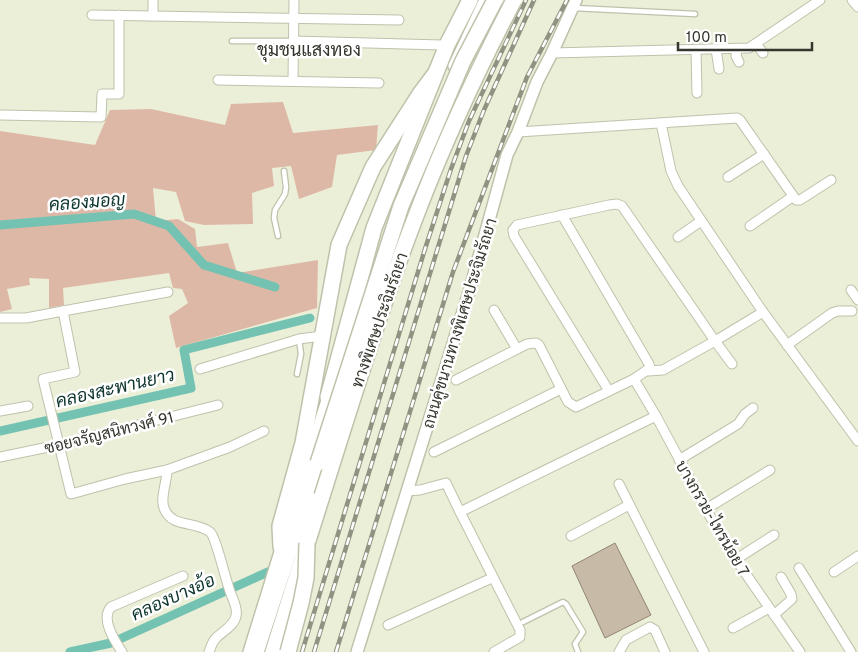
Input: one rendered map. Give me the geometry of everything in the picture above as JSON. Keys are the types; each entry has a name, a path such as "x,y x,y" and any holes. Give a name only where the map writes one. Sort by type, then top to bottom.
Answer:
{"highway":[{"path":"328,397 374,228 451,35 470,0"},
{"name":"ทางพิเศษประจิมรัถยา","path":"256,652 401,206 462,61 495,0"},
{"name":"ทางพิเศษประจิมรัถยา","path":"273,652 372,337 417,212 478,69 514,0"},
{"path":"279,553 280,526 303,443 339,245 373,167 435,74"},
{"path":"288,652 304,587 307,543"}],"main road":[{"path":"249,652 328,397 343,391 355,383 377,345 421,216 421,201 414,173 417,159 461,48 485,0"},
{"name":"ถนนคู่ขนานทางพิเศษประจิมรัถยา","path":"361,650 407,490 470,289 507,155 537,82 574,4"},
{"path":"281,652 358,404 354,394 343,391"}],"street":[{"path":"152,0 153,16"},
{"path":"293,80 294,0"},
{"path":"552,53 749,48 820,0"},
{"path":"852,0 858,7"},
{"path":"92,15 399,20"},
{"path":"0,115 101,117 102,94 119,94 119,15"},
{"path":"294,41 442,45"},
{"path":"757,44 763,53"},
{"path":"716,49 719,69"},
{"path":"737,49 736,56 739,62"},
{"path":"696,50 697,93"},
{"path":"218,80 379,83"},
{"path":"518,132 737,118 796,200 800,200 831,180"},
{"path":"661,123 674,179 763,312 856,435"},
{"path":"728,177 764,154"},
{"path":"750,226 792,197"},
{"path":"609,391 514,236 513,230 517,226 609,205 617,204 622,206 732,364"},
{"path":"562,215 649,364 650,368 648,371"},
{"path":"678,237 702,221"},
{"path":"851,290 858,300"},
{"path":"0,318 26,318 168,292"},
{"path":"494,310 517,349"},
{"path":"787,345 832,313 852,311"},
{"path":"63,312 75,372 42,379 71,494 167,470 230,447 264,431"},
{"path":"456,380 532,342 539,345 568,402 576,407 648,371 663,370 763,312"},
{"path":"200,369 299,339 322,336"},
{"name":"บางกรวย-ไทรน้อย 7","path":"634,379 735,560 800,652"},
{"path":"434,452 561,389"},
{"name":"ซอยจรัญสนิทวงศ์ 91","path":"0,457 218,405"},
{"path":"0,411 28,406"},
{"path":"680,460 738,424 753,408"},
{"path":"460,512 656,416"},
{"path":"167,470 166,486 162,500 167,514 176,522 210,532 215,538 224,576 237,614 227,629 214,641 209,652"},
{"path":"706,509 770,470"},
{"path":"407,490 420,490 446,483 520,634 520,637 516,640 494,652"},
{"path":"619,484 704,652"},
{"path":"571,536 629,505"},
{"path":"735,560 774,535"},
{"path":"834,572 858,556"},
{"path":"799,568 851,652"},
{"path":"121,649 111,632 107,613 111,607 183,576"},
{"path":"733,628 772,611 792,599 792,594 781,577"},
{"path":"388,625 492,578"},
{"path":"619,652 626,640 650,627 655,630 665,652"}],"lane":[{"path":"574,4 695,14"},
{"path":"232,42 294,41"},
{"path":"278,236 274,218 275,210 286,194 284,171"},
{"path":"296,374 300,365 301,354 299,339"},
{"path":"523,622 563,602 583,632 575,644 578,652"}],"shaded area":[{"path":"283,102 293,133 378,125 376,150 337,155 332,187 299,199 291,166 272,168 274,186 252,193 253,224 204,225 185,221 176,192 153,188 156,221 178,219 195,229 197,247 228,243 237,273 318,260 317,308 176,348 169,316 188,303 182,289 173,288 169,273 63,288 64,305 49,308 49,279 29,278 30,285 7,289 12,309 0,312 0,131 95,145 110,110 151,109 225,125 231,104"}],"building":[{"path":"615,543 651,615 605,638 572,566"}],"waterway":[{"name":"คลองมอญ","path":"0,225 134,214 169,226 204,265 275,287"},
{"name":"คลองสะพานยาว","path":"0,431 191,388 184,350 310,318"},
{"name":"คลองบางอ้อ","path":"70,652 111,643 279,567"}],"railway":[{"path":"302,652 451,169 469,121 526,0"},
{"path":"314,652 466,156 484,110 534,0"},
{"path":"336,652 453,272 527,77 567,0"}],"district":[{"name":"ชุมชนแสงทอง","path":"309,50"}]}
